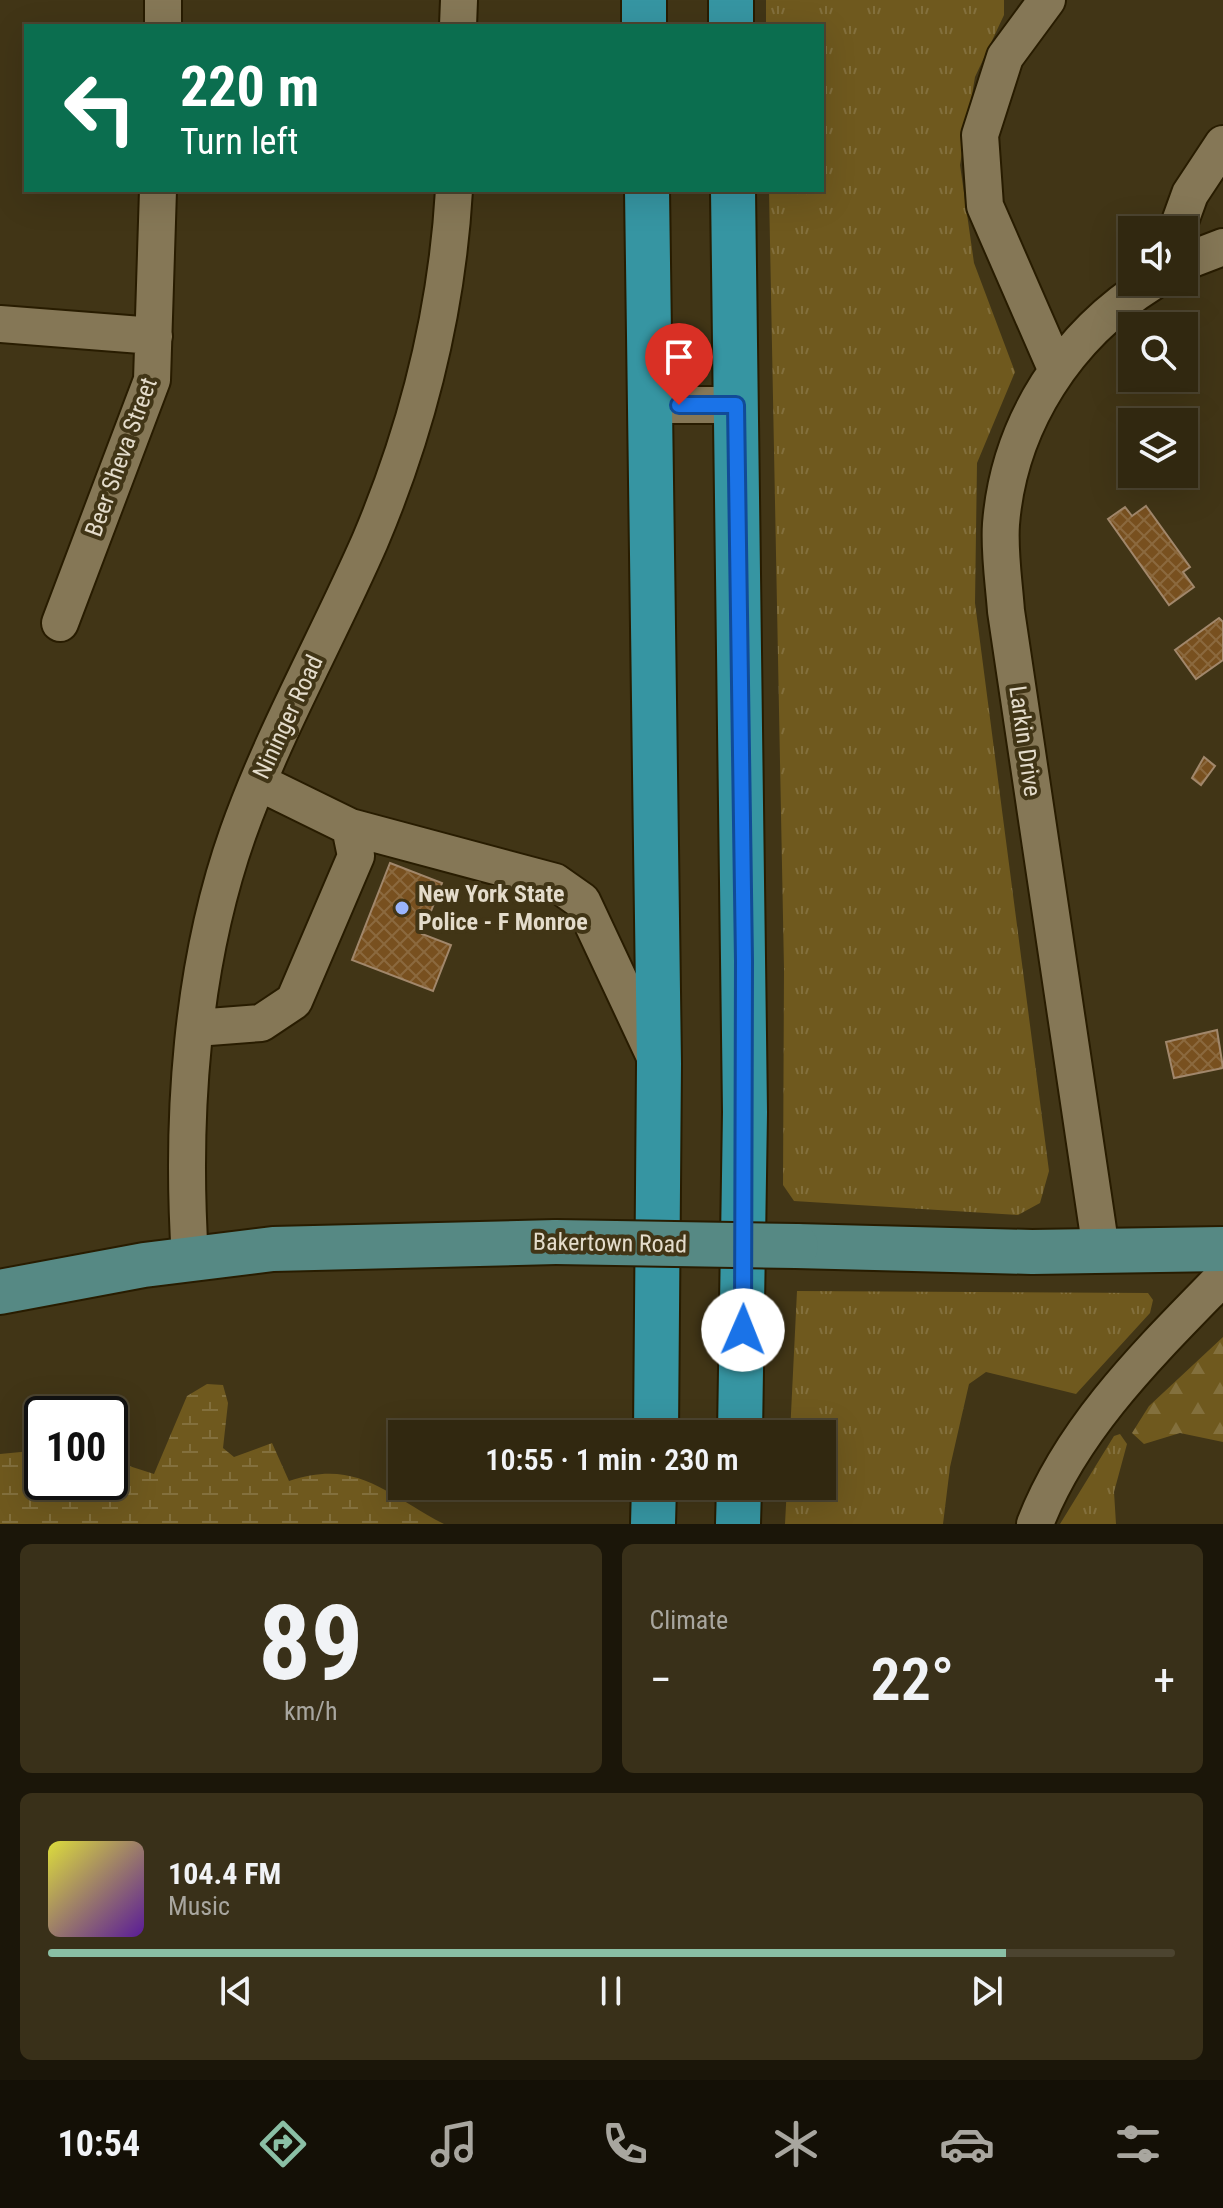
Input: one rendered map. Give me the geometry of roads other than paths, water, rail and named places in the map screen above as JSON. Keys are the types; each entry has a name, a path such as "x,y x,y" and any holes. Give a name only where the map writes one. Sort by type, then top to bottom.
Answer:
{"highway":[{"path":"644,0 644,24"},
{"path":"731,0 731,24"},
{"path":"647,192 659,1064 656,1420"},
{"path":"733,192 745,1112 740,1420"},
{"path":"653,1524 654,1500"},
{"path":"738,1524 739,1500"}],"main road":[{"name":"Bakertown Road","path":"0,1292 190,1258 331,1246 556,1242 1223,1249"}],"street":[{"path":"163,0 163,24"},
{"path":"458,24 459,0"},
{"path":"1047,0 1005,57 980,135 985,206 1057,371"},
{"path":"1187,216 1190,194 1223,144"},
{"name":"Beer Sheva Street","path":"60,623 152,380 158,192"},
{"name":"Nininger Road","path":"190,1258 187,1130 196,1028 223,885 258,782 345,596 393,483 438,326 454,192"},
{"path":"1198,250 1223,247"},
{"name":"Larkin Drive","path":"1101,1250 1006,611 1001,525 1013,459 1031,411 1067,355 1117,304 1130,296"},
{"path":"0,324 154,336"},
{"path":"650,405 736,405"},
{"path":"258,782 350,827 555,882 582,901 659,1064"},
{"path":"196,1028 261,1023 294,1001 356,856 350,827"},
{"path":"1035,1524 1060,1471 1092,1422 1129,1376 1223,1277"}],"place":[{"name":"New York State Police - F Monroe","path":"402,908"}]}
